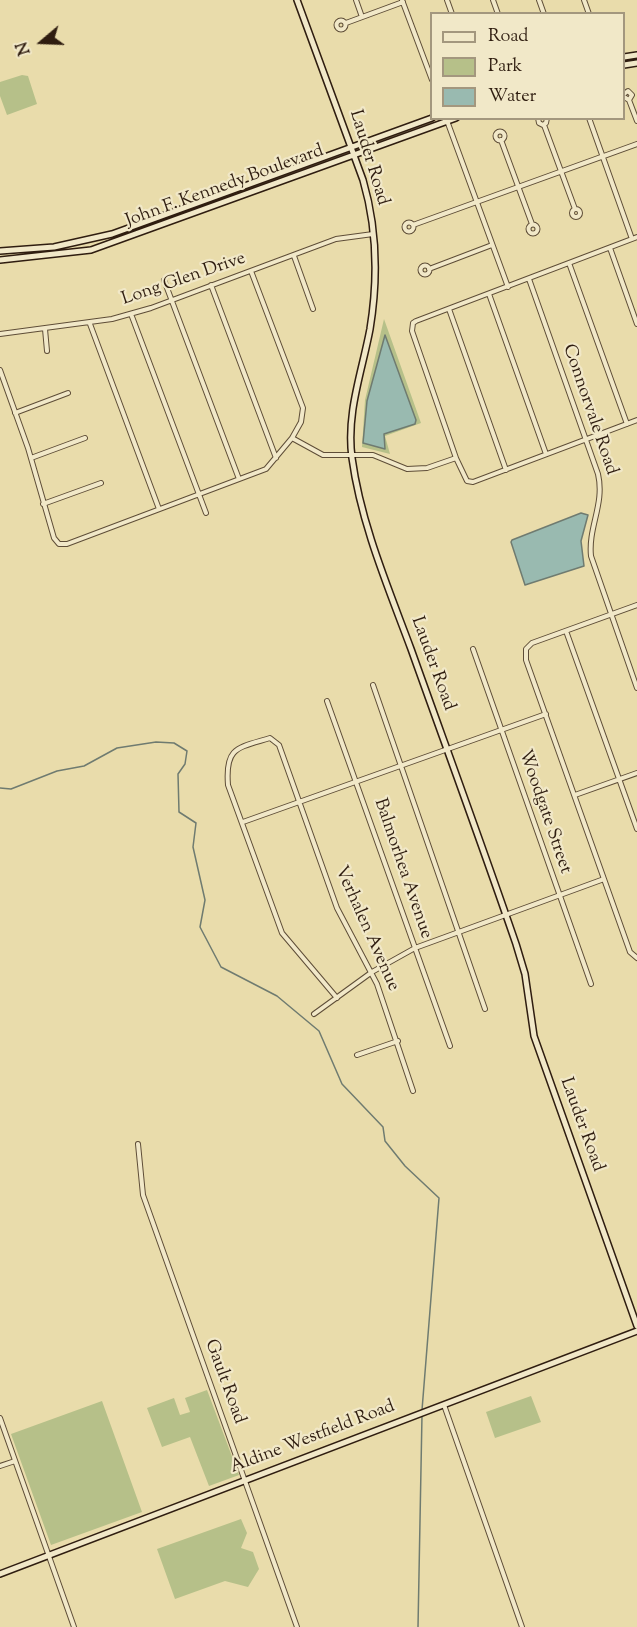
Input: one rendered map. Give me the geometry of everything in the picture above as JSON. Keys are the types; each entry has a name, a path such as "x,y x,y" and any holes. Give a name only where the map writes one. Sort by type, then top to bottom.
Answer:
{"main road":[{"name":"Lauder Road","path":"297,0 354,156 366,193 373,234 372,308 352,406 351,455 358,487 379,562 506,915 525,974 534,1036 637,1329"},
{"name":"John F. Kennedy Boulevard","path":"0,251 54,247 88,241 430,119"},
{"name":"John F. Kennedy Boulevard","path":"0,260 91,250 354,156 446,120"},
{"path":"240,188 243,196"},
{"name":"Aldine Westfield Road","path":"0,1574 637,1329"}],"street":[{"path":"356,0 362,17"},
{"path":"346,23 403,1 430,75"},
{"path":"625,95 631,92 632,97 629,100"},
{"path":"625,97 629,100 637,121"},
{"path":"446,120 508,287"},
{"path":"538,120 539,123 544,125 575,209"},
{"path":"544,125 546,120"},
{"path":"590,120 635,238 416,321 412,327 456,458 467,481 473,482 637,420"},
{"path":"501,140 531,224"},
{"path":"413,225 637,144"},
{"name":"Long Glen Drive","path":"0,334 90,324 131,314 336,239 373,234"},
{"path":"429,269 492,245"},
{"path":"610,248 637,324"},
{"path":"294,255 313,309"},
{"path":"569,263 627,424"},
{"path":"0,370 31,458 54,538 59,544 67,544 266,469 292,438 303,417 303,408 251,271"},
{"name":"Connorvale Road","path":"529,279 601,486 599,509 591,533 591,556 637,688"},
{"path":"164,280 239,479"},
{"path":"211,285 276,458"},
{"path":"489,294 546,454"},
{"path":"449,309 506,470"},
{"path":"131,314 207,513"},
{"path":"90,324 159,509"},
{"path":"45,329 47,351"},
{"path":"15,413 68,393"},
{"path":"31,458 85,438"},
{"path":"292,438 323,455 373,455 414,470 456,458"},
{"path":"44,504 101,483"},
{"path":"636,957 604,879 526,660 526,649 532,643 637,605"},
{"path":"566,631 637,829"},
{"name":"Woodgate Street","path":"472,649 591,984"},
{"path":"373,685 460,931 485,1010"},
{"name":"Balmorhea Avenue","path":"327,701 450,1046"},
{"path":"337,998 282,933 243,822 546,714"},
{"name":"Verhalen Avenue","path":"243,822 228,785 226,764 234,751 270,738 279,745 337,908 372,972 398,1041 413,1091"},
{"path":"575,795 637,773"},
{"path":"314,1014 372,972 415,948 604,879"},
{"path":"357,1055 398,1041"},
{"name":"Gault Road","path":"138,1144 143,1195 297,1627"},
{"path":"444,1405 522,1627"},
{"path":"0,1418 74,1627"},
{"path":"0,1466 15,1461"}],"green space":[{"path":"22,75 28,76 37,104 7,115 0,96 0,82"},
{"path":"384,319 421,423 385,436 390,454 362,447 365,400"},
{"path":"207,1390 239,1475 209,1486 190,1437 162,1447 147,1408 174,1398 180,1415 190,1412 185,1398"},
{"path":"531,1396 541,1422 495,1438 486,1412"},
{"path":"102,1401 142,1512 51,1545 11,1434"},
{"path":"241,1519 247,1533 241,1548 253,1552 259,1569 248,1587 225,1581 175,1599 157,1549"}],"water":[{"path":"385,335 416,420 415,424 384,434 385,449 363,443 367,401"},
{"path":"581,513 588,515 581,541 584,566 525,585 512,540"}],"waterway":[{"path":"0,788 11,789 57,771 84,766 117,748 156,742 174,743 187,751 185,764 178,774 179,812 196,823 193,847 205,900 200,927 221,967 277,996 319,1031 342,1084 383,1127 385,1141 405,1166 439,1198 422,1410"},
{"path":"418,1627 422,1415"}]}
